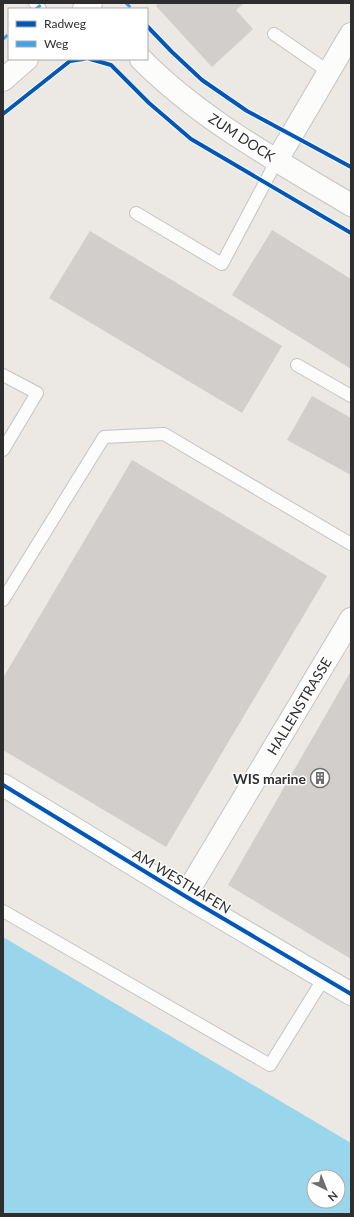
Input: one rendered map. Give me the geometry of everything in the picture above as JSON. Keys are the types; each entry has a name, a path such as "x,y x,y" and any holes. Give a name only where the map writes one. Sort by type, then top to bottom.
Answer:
{"street":[{"path":"277,160 351,34"},
{"path":"3,80 26,60"},
{"name":"ZUM DOCK","path":"142,60 155,73 215,122 351,205"},
{"name":"HALLENSTRASSE","path":"185,896 351,619"},
{"name":"AM WESTHAFEN","path":"3,784 185,896 351,994"}],"lane":[{"path":"274,34 329,72"},
{"path":"136,213 222,264 277,160"},
{"path":"297,365 351,396"},
{"path":"3,375 37,394 3,450"},
{"path":"3,600 104,438 164,434 351,544"},
{"path":"3,911 270,1065 324,978"}],"water":[{"path":"3,937 351,1143 351,1214 3,1214"}],"building":[{"path":"159,3 244,3 236,10 253,29 212,67 156,6"},
{"path":"272,230 351,279 351,369 232,295"},
{"path":"90,231 282,346 242,413 49,298"},
{"path":"312,396 351,418 351,475 287,440"},
{"path":"132,460 327,576 166,847 3,750 3,678"},
{"name":"WIS marine","path":"351,671 351,959 228,885"}],"marked path":[{"path":"37,8 43,3"},
{"path":"126,3 131,8"},
{"path":"3,39 8,35"}],"cycle path":[{"path":"148,27 202,80 247,111 351,167"},
{"path":"3,114 70,61 77,60"},
{"path":"94,60 111,65 149,103 191,139 351,233"},
{"path":"3,785 185,896 351,994"}],"place":[{"name":"WIS marine","path":"320,778"}]}
